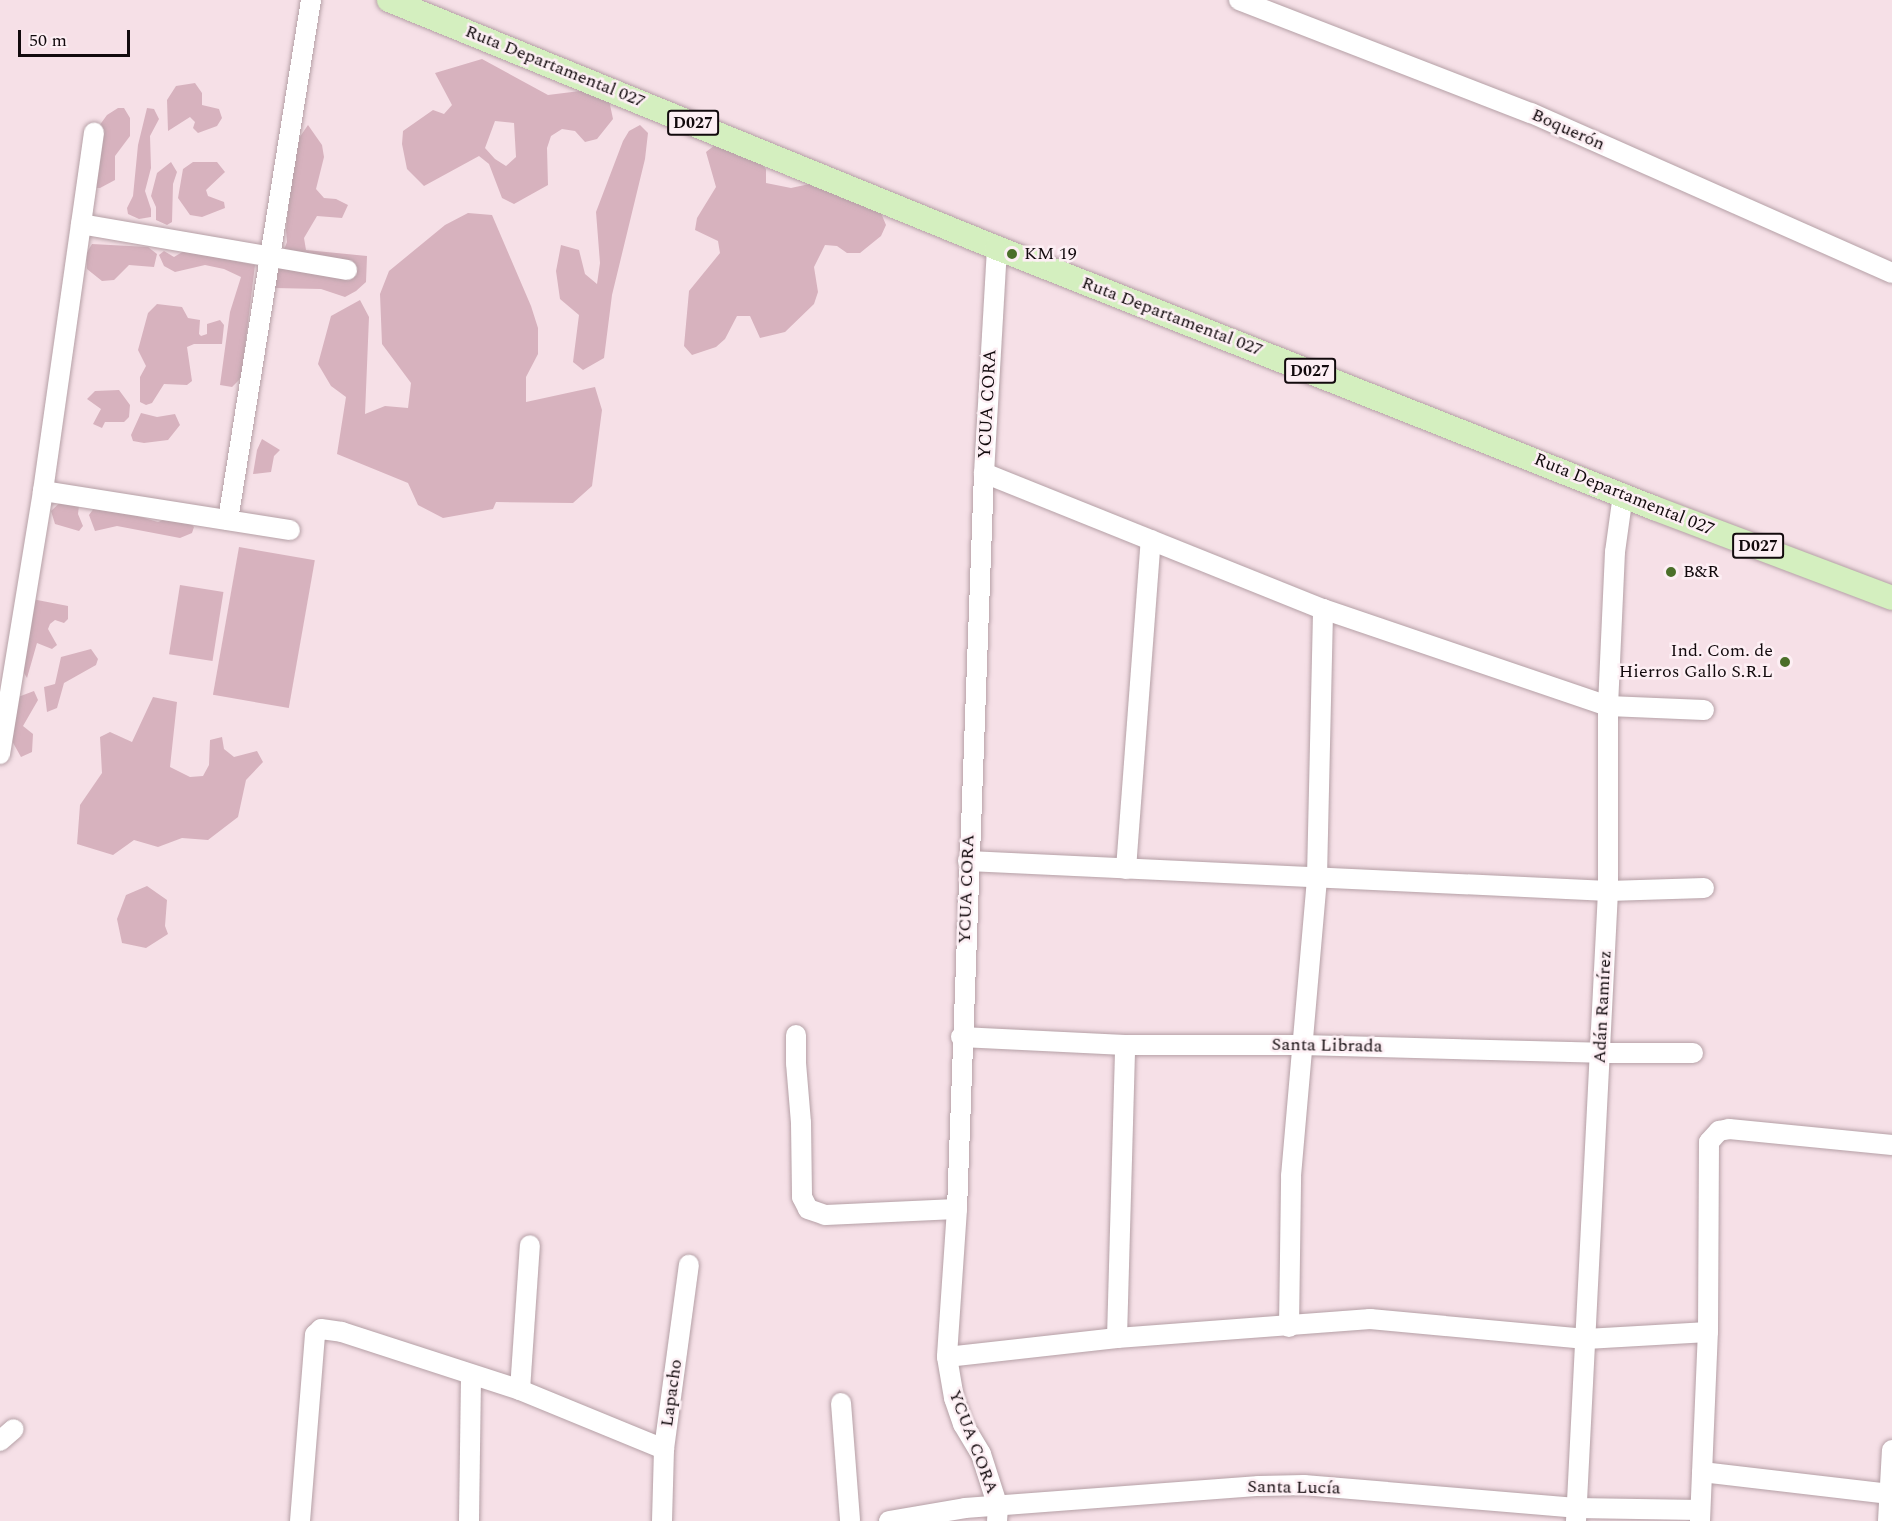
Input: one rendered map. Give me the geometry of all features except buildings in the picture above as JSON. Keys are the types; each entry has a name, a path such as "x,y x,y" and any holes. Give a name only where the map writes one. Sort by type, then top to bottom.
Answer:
{"main road":[{"name":"Ruta Departamental 027","path":"389,0 997,248 1654,508 1765,548 1892,598"}],"street":[{"path":"228,520 311,0"},
{"name":"Boquerón","path":"1239,0 1531,113 1892,273"},
{"path":"0,754 43,491 94,133"},
{"path":"81,224 347,270"},
{"name":"YCUA CORA","path":"997,248 984,473 957,1209 947,1357 960,1415 981,1454 998,1514"},
{"path":"984,473 1323,609 1608,706 1704,710"},
{"path":"43,491 290,530"},
{"name":"Adán Ramírez","path":"1576,1515 1608,891 1608,706 1615,552 1623,494"},
{"path":"1126,869 1151,540"},
{"path":"1289,1327 1291,1176 1317,877 1323,609"},
{"path":"968,861 1608,891 1704,888"},
{"path":"796,1035 801,1122 801,1197 808,1209 825,1215 957,1209"},
{"name":"Santa Librada","path":"962,1037 1125,1045 1302,1045 1600,1053 1693,1053"},
{"path":"1117,1338 1125,1045"},
{"path":"1700,1516 1708,1332 1709,1142 1719,1131 1729,1129 1892,1144"},
{"path":"520,1390 530,1245"},
{"name":"Lapacho","path":"662,1521 664,1449 689,1265"},
{"path":"947,1357 1117,1338 1289,1327 1370,1319 1586,1339 1708,1332"},
{"path":"300,1521 315,1335 321,1329 342,1332 520,1390 664,1449"},
{"path":"469,1521 471,1375"},
{"path":"841,1403 850,1521"},
{"path":"1888,1521 1892,1450"},
{"path":"1702,1472 1890,1494"},
{"name":"Santa Lucía","path":"889,1521 965,1508 998,1514 1259,1486 1304,1485 1576,1515 1700,1516"}],"shaded area":[{"path":"482,59 548,95 596,89 608,95 613,119 597,139 585,142 575,131 562,129 551,136 547,148 548,185 514,204 502,198 489,164 479,156 424,186 407,169 402,144 403,131 433,110 444,114 452,105 435,73","holes":["495,121 514,123 516,157 506,166 495,159 485,148"]},
{"path":"195,83 202,93 202,105 219,109 222,118 217,126 198,133 193,128 195,122 190,117 168,131 167,100 176,86"},
{"path":"118,108 124,108 130,118 130,136 115,156 115,180 100,188 95,188 94,133 107,115"},
{"path":"147,108 154,109 159,119 150,136 151,168 145,191 151,217 139,219 128,214 127,208 133,196 138,145"},
{"path":"308,125 322,145 324,157 316,189 324,198 336,199 348,205 342,218 317,216 304,238 306,250 367,256 366,282 345,297 321,289 274,288 274,276 287,242 286,230 295,144"},
{"path":"640,125 648,133 645,159 612,295 604,358 583,370 573,362 579,315 560,299 556,271 561,245 579,250 585,274 597,284 600,263 596,212 623,141 629,131"},
{"path":"715,145 749,151 766,169 766,183 791,188 814,183 881,213 886,225 881,236 860,253 847,253 837,246 825,245 814,267 818,292 814,304 785,332 760,338 750,316 737,316 725,339 716,347 692,355 684,346 689,291 720,253 718,241 695,230 697,218 716,187 706,152"},
{"path":"171,162 177,172 173,184 172,222 167,225 156,220 156,207 151,196 157,173"},
{"path":"193,162 217,162 225,172 206,190 208,196 224,202 225,208 202,217 190,215 178,198 183,169"},
{"path":"468,213 492,215 531,306 538,328 538,354 526,377 526,402 595,387 602,410 592,486 573,503 496,502 493,509 443,518 418,505 408,483 337,454 346,397 331,386 318,364 331,316 360,300 369,317 365,414 385,406 408,408 411,383 382,344 380,294 389,271 445,225"},
{"path":"92,244 148,247 157,254 154,267 129,265 114,280 102,281 87,269 86,254"},
{"path":"164,251 174,257 184,251 255,265 241,378 232,387 220,385 230,312 241,277 224,269 205,265 175,272 164,266 159,255"},
{"path":"157,304 182,307 188,318 200,320 199,334 201,336 207,334 207,324 220,320 224,325 222,344 194,344 187,347 192,381 187,385 164,384 152,403 146,405 140,402 140,377 146,366 138,350 148,313"},
{"path":"119,390 130,405 129,417 124,422 105,422 102,428 93,424 101,409 87,399 95,391"},
{"path":"141,413 157,417 175,414 180,425 168,440 144,443 133,441 131,435"},
{"path":"262,439 280,450 274,456 271,472 253,474 257,450"},
{"path":"68,495 80,497 78,514 83,526 79,531 55,524 51,511"},
{"path":"97,504 158,522 181,513 194,527 192,533 180,538 117,526 95,531 89,515"},
{"path":"239,547 315,560 289,708 213,695"},
{"path":"180,585 223,592 213,661 169,654"},
{"path":"32,599 68,606 68,619 64,623 55,620 50,624 48,629 57,645 52,649 37,643 27,678 14,656"},
{"path":"91,649 98,659 96,665 64,683 57,708 47,712 44,687 55,684 61,657"},
{"path":"34,691 38,700 23,726 33,734 32,752 21,757 7,732 18,697"},
{"path":"153,697 177,702 170,767 190,777 203,776 209,765 210,740 222,737 224,749 234,757 257,751 263,762 246,780 238,817 208,840 182,838 158,847 134,840 113,855 77,844 80,805 102,773 100,737 110,732 132,742"},
{"path":"147,886 167,900 165,926 168,934 146,948 122,943 117,919 126,895"}],"place":[{"name":"KM 19","path":"1012,254"},
{"name":"B&R","path":"1671,572"},
{"name":"Ind. Com. de Hierros Gallo S.R.L","path":"1785,662"}]}
